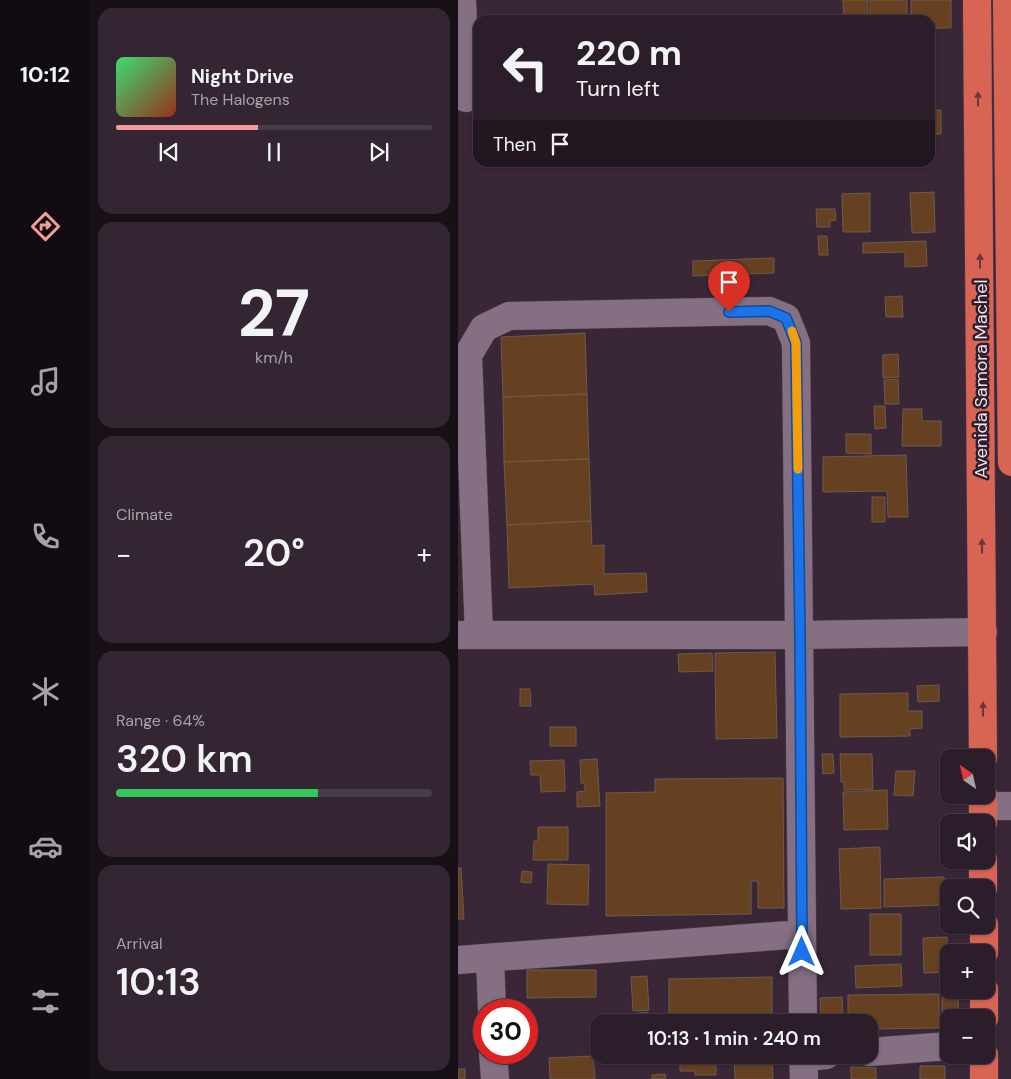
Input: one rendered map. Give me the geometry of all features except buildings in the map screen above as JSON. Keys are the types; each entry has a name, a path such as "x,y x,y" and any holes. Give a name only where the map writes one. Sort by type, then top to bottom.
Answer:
{"highway":[{"name":"Avenida Samora Machel","path":"977,0 983,749"},
{"name":"Avenida Samora Machel","path":"1007,0 1012,462"},
{"path":"984,1064 984,1079"}],"street":[{"path":"462,0 466,98"},
{"path":"803,1014 800,635 796,343 786,318 769,311 510,316 484,328 468,356 468,634 800,635 983,632"},
{"path":"983,808 1012,806"},
{"path":"458,960 802,934"},
{"path":"490,958 492,999"},
{"path":"878,1051 940,1047"},
{"path":"494,1064 494,1079"}],"slow traffic":[{"path":"792,331 796,343 798,469"}],"route":[{"path":"729,312 769,311 786,318 796,343 802,952"}]}
